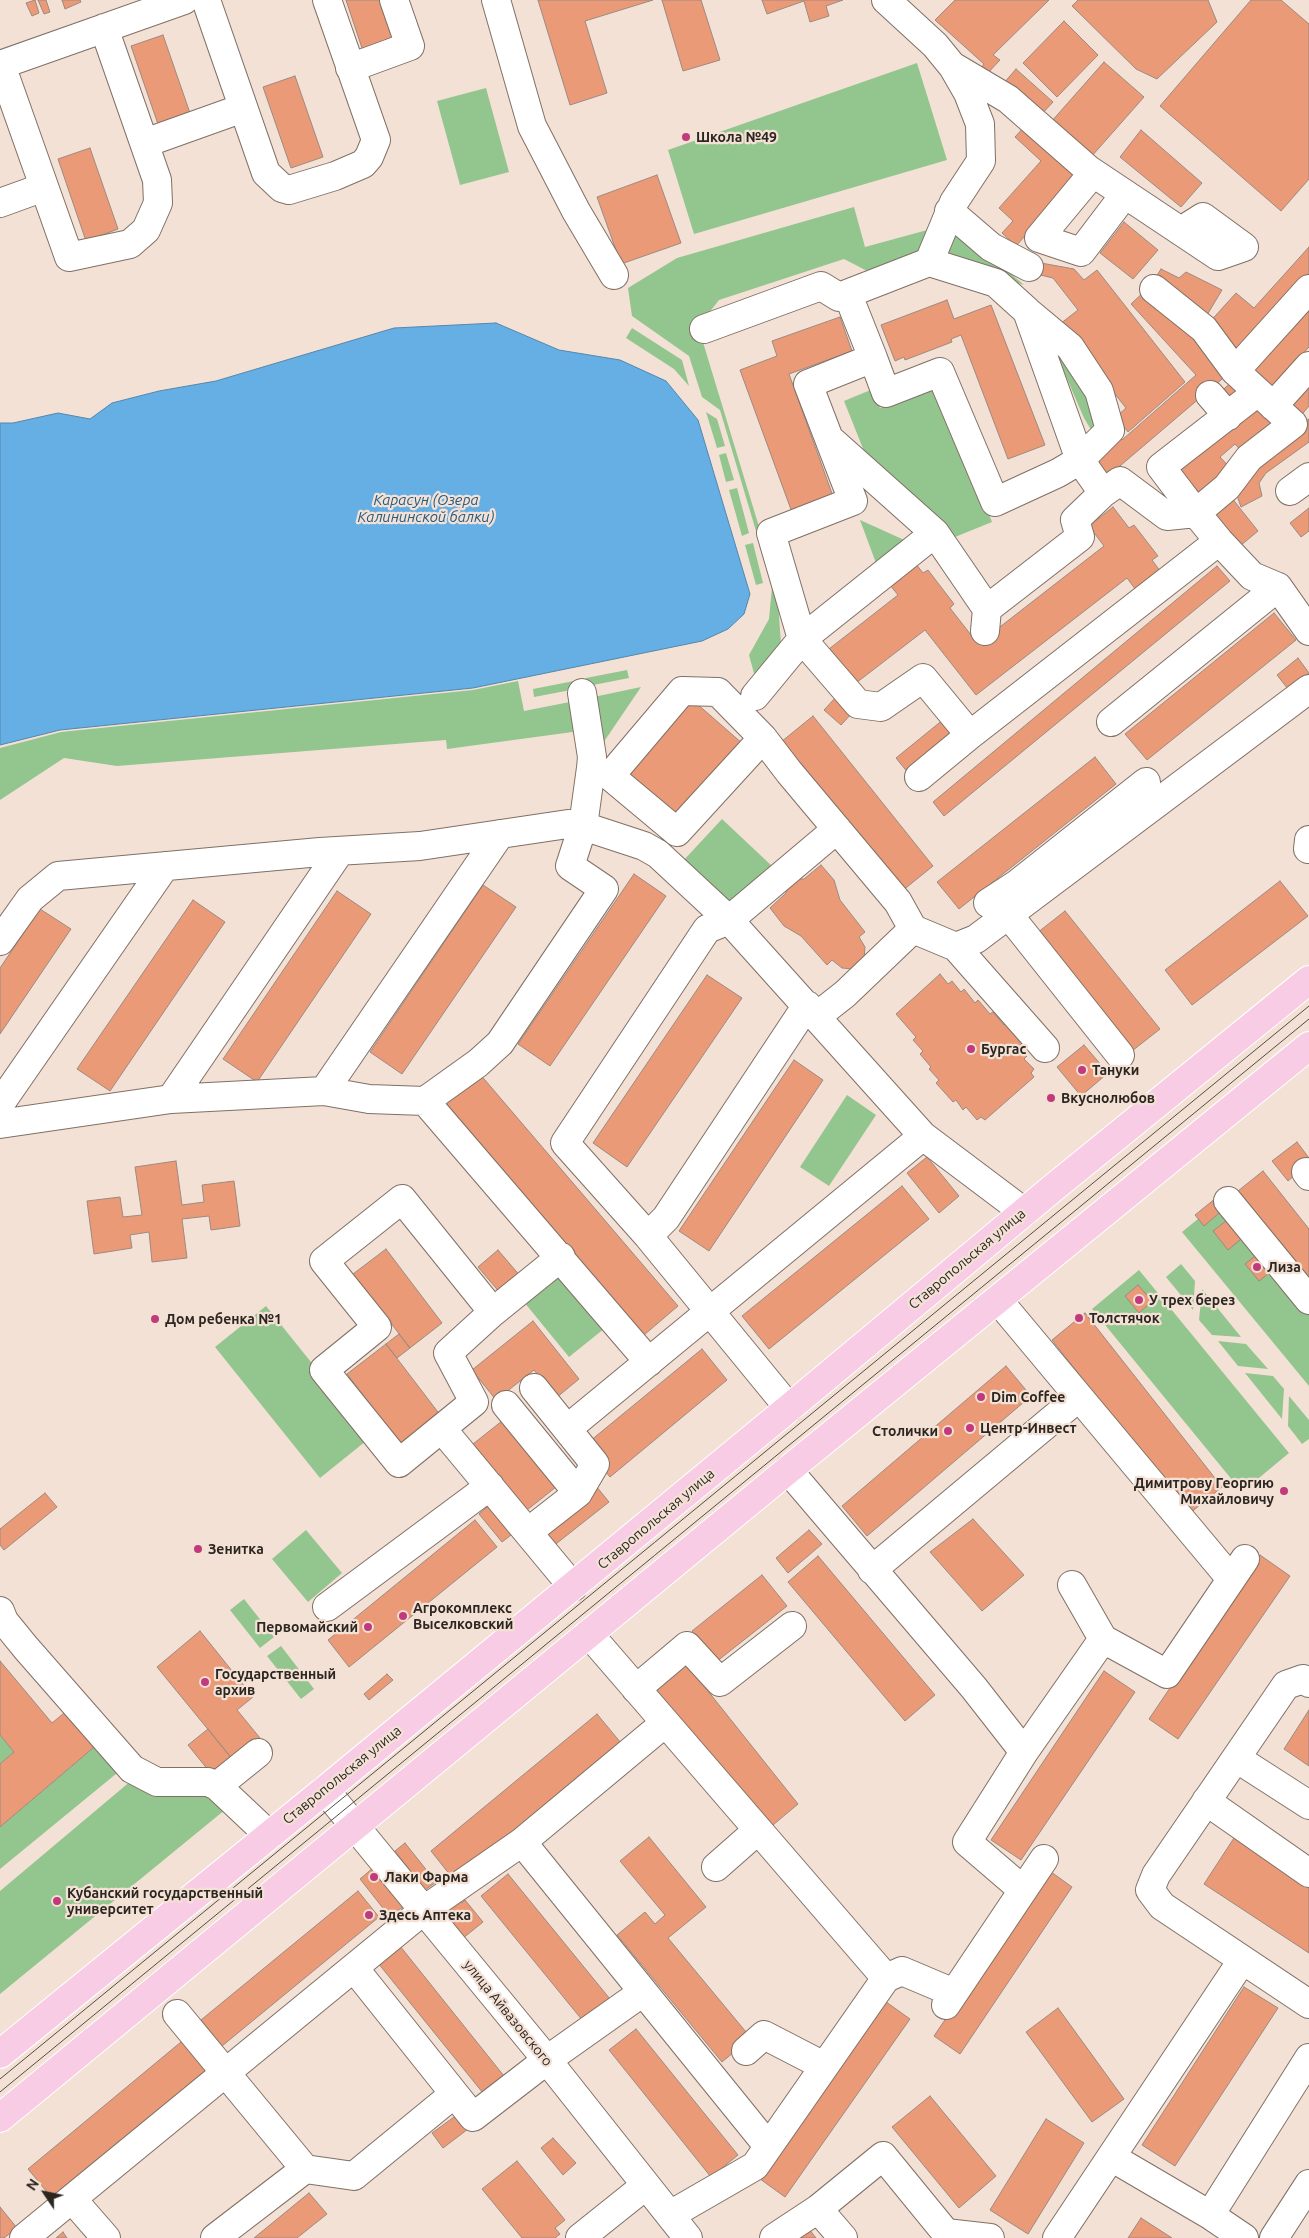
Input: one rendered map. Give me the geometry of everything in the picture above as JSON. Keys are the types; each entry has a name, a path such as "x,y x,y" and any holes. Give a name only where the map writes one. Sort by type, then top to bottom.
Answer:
{"main road":[{"name":"Ставропольская улица","path":"0,2054 325,1790 1024,1212 1309,980"},
{"path":"0,2118 788,1470 1309,1046"}],"street":[{"path":"104,28 157,180 158,203 146,230 130,244 69,257 1,65 104,28 184,0"},
{"path":"206,0 266,173 282,188 289,190 335,176 364,164 376,140 327,0"},
{"path":"350,68 410,46 394,0"},
{"path":"496,0 532,126 576,211 614,274"},
{"path":"886,0 935,45 953,67 968,93 980,124 981,161 949,211 929,262"},
{"path":"953,67 1008,100 1093,173 1181,231"},
{"path":"144,143 243,108"},
{"path":"1093,173 1039,238 1081,252 1126,194"},
{"path":"0,203 44,187"},
{"path":"949,211 991,247 1029,267"},
{"path":"704,329 821,286 839,297 848,295 929,262 996,282 1070,347 1099,390 1117,429 1080,460 1058,473 995,502 940,372 886,393 848,295"},
{"path":"829,438 935,533 986,620 1080,537 1075,520 1103,493 1120,482 1167,516 1196,513 1228,487 1249,458 1293,424 1262,402 1204,329 1154,289"},
{"path":"1235,370 1309,289"},
{"path":"1027,311 1080,460 1103,493"},
{"path":"873,358 808,384 853,501 771,532 802,639 858,704 881,707 923,678 970,735"},
{"path":"1309,366 1262,402 1228,416 1161,467 1218,541 1252,576 1278,587 1309,631"},
{"path":"1210,395 1228,416"},
{"path":"755,696 802,639 935,533"},
{"path":"919,777 1218,541"},
{"path":"1111,722 1278,587"},
{"path":"956,947 976,939 1010,900 1126,812 1309,689"},
{"path":"677,832 610,776 682,691 718,692 763,738 898,902 913,929 956,947 1045,1048"},
{"path":"0,1124 171,1099 324,1091 369,1098 425,1101 478,1062 500,1044 604,889 570,866 583,826 592,757 582,693"},
{"path":"658,854 763,738"},
{"path":"1126,812 1146,782"},
{"path":"0,941 30,899 58,876 340,851 420,846 568,824 583,826 644,846 658,854 729,920 923,1136 1024,1212"},
{"path":"789,1408 648,1236 565,1143 700,938 712,926 729,920 837,829"},
{"path":"324,1091 500,834"},
{"path":"171,1099 340,851"},
{"path":"0,1104 165,866"},
{"path":"1010,900 1120,1056"},
{"path":"648,1236 666,1218 812,1011 849,999 913,929"},
{"path":"425,1101 561,1257 649,1362"},
{"path":"567,1429 923,1136"},
{"path":"492,1312 402,1199 324,1261 377,1327 324,1370 399,1463 474,1402 448,1353 492,1312 561,1257"},
{"path":"1228,1201 1309,1300"},
{"path":"998,1300 1079,1397 1238,1569 1167,1674 1103,1639 1072,1585"},
{"path":"528,1532 578,1493 595,1464 534,1388"},
{"path":"872,1570 1079,1397"},
{"path":"506,1405 578,1493"},
{"path":"442,1429 573,1586"},
{"path":"788,1470 974,1688 1024,1752"},
{"path":"327,1607 490,1486"},
{"path":"0,1611 4,1621 130,1771 158,1782 208,1782 217,1786 269,1835"},
{"path":"636,1689 687,1646 720,1682 792,1626"},
{"path":"590,1634 886,1978"},
{"path":"1023,1890 967,1842 1024,1752 1103,1639"},
{"path":"1309,1683 1303,1679 1286,1685 1156,1875 1150,1890 1162,1906 1309,2004"},
{"path":"24,2238 424,1910 522,1842 665,1723"},
{"path":"217,1786 258,1753"},
{"path":"1236,1758 1309,1805"},
{"name":"улица Айвазовского","path":"325,1790 547,2060 688,2238"},
{"path":"1206,1801 1309,1874"},
{"path":"716,1867 758,1830"},
{"path":"522,1842 768,2146"},
{"path":"670,2215 756,2166 768,2146 886,1978 902,1971 950,1999 1044,1859"},
{"path":"608,1936 678,2023"},
{"path":"354,1968 473,2117 547,2060 643,1992"},
{"path":"1057,2238 1235,1971"},
{"path":"178,2014 305,2169 354,2176 454,2094"},
{"path":"746,2051 764,2035 824,2066"},
{"path":"1210,2215 1309,2058"},
{"path":"774,2238 818,2209 883,2156 946,2233 990,2238"},
{"path":"1111,2156 1210,2215 1244,2238"},
{"path":"215,2238 305,2169"},
{"path":"1274,2238 1309,2184"},
{"path":"580,2238 645,2186"},
{"path":"72,2199 106,2238"},
{"path":"818,2209 843,2238"}],"green space":[{"path":"917,63 947,160 694,234 668,150"},
{"path":"486,88 509,172 460,185 437,101"},
{"path":"854,207 865,247 931,229 918,259 873,274 844,259 719,300 701,323 702,339 760,530 756,531 720,410 702,397 689,356 632,316 628,288 677,258"},
{"path":"962,232 1024,285 941,258 949,238"},
{"path":"632,328 682,360 689,386 674,369 626,338"},
{"path":"1060,348 1106,427 1093,433 1084,418 1055,351"},
{"path":"937,385 992,522 955,537 868,461 844,401 873,389 880,408"},
{"path":"706,412 717,419 725,446 717,448"},
{"path":"726,453 734,480 726,482 719,455"},
{"path":"737,488 749,533 742,536 729,490"},
{"path":"860,520 911,543 876,563"},
{"path":"760,540 777,589 781,644 755,677 749,655 769,619 772,587"},
{"path":"753,543 763,583 756,585 745,545"},
{"path":"627,670 629,678 588,686 586,678"},
{"path":"518,681 524,711 575,701 580,731 447,749 446,740 117,766 64,758 0,800 0,748 61,732 473,690"},
{"path":"574,681 576,689 534,697 533,689"},
{"path":"641,687 599,749 589,698"},
{"path":"722,819 773,867 729,905 683,861"},
{"path":"847,1095 876,1115 829,1186 800,1167"},
{"path":"1220,1201 1309,1311 1309,1386 1182,1232"},
{"path":"1181,1264 1195,1281 1193,1310 1166,1277"},
{"path":"565,1269 610,1324 569,1357 524,1302"},
{"path":"1139,1270 1289,1453 1242,1492 1092,1309"},
{"path":"1202,1289 1241,1337 1212,1335 1199,1320"},
{"path":"266,1306 371,1437 320,1478 215,1347"},
{"path":"1218,1341 1246,1344 1268,1369 1238,1366"},
{"path":"1245,1373 1273,1376 1284,1389 1282,1419"},
{"path":"1289,1396 1309,1420 1309,1439 1302,1444 1288,1426"},
{"path":"306,1530 342,1573 308,1602 272,1559"},
{"path":"244,1599 274,1637 260,1648 230,1610"},
{"path":"281,1646 314,1689 301,1699 267,1656"},
{"path":"0,1735 14,1752 0,1764"},
{"path":"100,1742 122,1769 0,1869 0,1827"},
{"path":"132,1780 210,1788 226,1809 0,1994 0,1891"}],"water":[{"name":"Карасун (Озера Калининской балки)","path":"496,323 559,350 620,360 666,381 698,420 750,594 744,614 728,629 702,641 473,688 60,730 0,745 0,423 13,423 58,413 90,419 112,403 159,391 216,381 394,328"}],"building":[{"path":"35,0 39,13 32,16 26,3"},
{"path":"38,0 46,0 50,12 44,14"},
{"path":"62,0 80,0 81,2 65,9"},
{"path":"346,0 382,0 395,40 363,51"},
{"path":"538,0 653,0 585,21 607,93 570,105"},
{"path":"662,0 701,0 720,60 683,71"},
{"path":"762,0 843,0 826,6 829,16 810,22 804,1 767,14"},
{"path":"955,0 1049,0 993,55 1000,60 986,75 980,69 984,64 935,20"},
{"path":"1078,0 1208,0 1217,22 1157,79 1136,69 1072,6"},
{"path":"1251,0 1281,0 1309,24 1309,179 1281,211 1160,106"},
{"path":"1064,21 1098,55 1057,97 1023,63"},
{"path":"163,35 191,116 159,127 131,46"},
{"path":"1104,62 1144,97 1091,157 1051,122"},
{"path":"1016,69 1053,102 1040,116 1003,84"},
{"path":"295,76 323,157 291,168 263,87"},
{"path":"1024,127 1079,176 1016,246 1002,233 1013,221 999,208 1041,161 1015,137"},
{"path":"1141,130 1202,183 1181,207 1120,157"},
{"path":"90,148 118,229 86,241 58,159"},
{"path":"657,175 681,243 621,264 597,197"},
{"path":"1124,222 1158,250 1133,279 1100,253"},
{"path":"1309,247 1309,279 1241,355 1207,325 1236,293 1254,308"},
{"path":"1030,261 1074,269 1084,280 1097,270 1185,382 1128,432 1116,417 1126,408 1060,324 1078,310 1053,278 1028,272"},
{"path":"1161,269 1179,278 1186,272 1222,290 1207,315 1153,282"},
{"path":"1146,290 1228,374 1107,477 1090,457 1117,434 1122,440 1196,375 1131,304"},
{"path":"1309,298 1309,347 1270,389 1246,368"},
{"path":"947,300 954,319 991,305 1045,445 1008,459 961,335 951,339 952,342 905,360 904,357 895,361 881,325"},
{"path":"840,317 852,351 789,374 834,499 793,515 740,370 777,356 772,341"},
{"path":"1309,376 1309,406 1299,418 1284,404"},
{"path":"1234,380 1246,393 1230,408 1217,395"},
{"path":"1259,401 1280,427 1246,456 1235,444 1220,457 1234,472 1204,498 1177,467"},
{"path":"1309,419 1309,442 1266,473 1259,483 1262,496 1241,507 1234,487 1255,458"},
{"path":"1227,492 1258,531 1240,546 1208,507"},
{"path":"1113,507 1129,528 1134,525 1158,556 1152,560 1163,575 1139,594 1127,578 976,695 925,630 856,683 829,649 898,595 886,580 912,559 923,573 928,570 954,604 950,608 978,644 1104,546 1089,526"},
{"path":"1309,508 1309,531 1301,537 1290,523"},
{"path":"1217,566 1230,581 944,816 933,802"},
{"path":"1274,613 1296,640 1147,760 1125,734"},
{"path":"1298,658 1309,673 1288,689 1277,675"},
{"path":"688,696 743,744 678,818 624,770"},
{"path":"836,697 853,712 841,725 824,710"},
{"path":"813,716 933,866 902,891 781,742"},
{"path":"944,719 957,736 909,774 896,758"},
{"path":"1095,757 1116,784 959,909 937,882"},
{"path":"821,865 834,880 840,900 865,932 859,937 865,947 864,959 853,969 842,968 832,960 827,965 801,936 784,926 770,908 786,893 788,886 796,879 804,879"},
{"path":"634,874 666,896 550,1066 518,1044"},
{"path":"1280,881 1308,916 1192,1005 1165,970"},
{"path":"483,885 516,907 402,1074 370,1052"},
{"path":"337,891 371,914 257,1082 223,1059"},
{"path":"193,900 225,922 110,1091 77,1069"},
{"path":"40,909 71,929 0,1034 0,968"},
{"path":"1065,911 1160,1029 1132,1051 1037,933"},
{"name":"Бургас","path":"940,974 948,984 952,981 961,992 964,989 975,1003 978,1000 990,1014 993,1012 1004,1025 1007,1023 1022,1043 1019,1046 1027,1056 1024,1059 1034,1069 1031,1073 1034,1077 985,1120 981,1117 977,1120 966,1107 963,1110 956,1100 953,1102 936,1083 939,1080 929,1069 931,1067 920,1054 923,1051 913,1040 916,1037 896,1014"},
{"path":"707,975 742,998 627,1167 593,1143"},
{"name":"Тануки","path":"1084,1045 1108,1073 1081,1096 1057,1067"},
{"path":"794,1060 823,1080 709,1251 679,1231"},
{"path":"479,1073 678,1306 644,1335 445,1102"},
{"path":"1297,1142 1309,1158 1309,1163 1288,1181 1272,1161"},
{"path":"927,1157 959,1196 939,1213 907,1173"},
{"path":"176,1161 182,1205 204,1202 202,1185 234,1181 240,1226 211,1230 209,1216 182,1219 187,1258 152,1262 149,1232 130,1235 132,1248 94,1254 87,1201 120,1197 123,1217 142,1215 135,1167"},
{"path":"1263,1171 1309,1229 1309,1289 1233,1195"},
{"path":"902,1186 929,1219 769,1349 742,1316"},
{"path":"1216,1198 1225,1208 1204,1226 1195,1215"},
{"path":"1231,1217 1246,1235 1228,1250 1213,1231"},
{"path":"386,1249 442,1323 410,1348 353,1274"},
{"path":"498,1250 521,1277 501,1294 478,1267"},
{"path":"1259,1253 1273,1270 1259,1281 1245,1264"},
{"path":"1138,1285 1152,1301 1139,1313 1125,1296"},
{"path":"1085,1313 1222,1487 1189,1514 1052,1340"},
{"path":"533,1321 579,1379 556,1398 534,1370 496,1400 472,1370"},
{"path":"399,1334 410,1348 397,1358 386,1344"},
{"path":"386,1344 444,1420 405,1450 347,1374"},
{"path":"702,1349 727,1380 610,1477 584,1446"},
{"path":"1006,1366 1031,1396 867,1536 842,1506"},
{"path":"507,1417 561,1483 527,1510 473,1444"},
{"path":"596,1486 609,1502 552,1547 539,1531"},
{"path":"45,1493 57,1507 4,1550 0,1545 0,1529"},
{"path":"492,1503 515,1532 502,1542 479,1514"},
{"path":"973,1519 1024,1575 982,1611 930,1552"},
{"path":"475,1520 497,1547 349,1667 328,1640"},
{"path":"809,1530 822,1544 788,1573 776,1558"},
{"path":"1260,1555 1290,1576 1178,1739 1149,1719"},
{"path":"818,1556 935,1695 905,1721 788,1582"},
{"path":"762,1575 787,1606 716,1662 692,1631"},
{"name":"Государственный архив","path":"200,1631 253,1697 237,1710 260,1738 233,1760 157,1667"},
{"path":"0,1661 52,1723 70,1708 100,1742 0,1827 0,1764 14,1752 0,1735"},
{"path":"684,1661 798,1804 767,1830 652,1688"},
{"path":"1104,1671 1135,1692 1021,1860 991,1840"},
{"path":"387,1674 393,1680 369,1700 364,1694"},
{"path":"1309,1710 1309,1766 1284,1749"},
{"path":"597,1714 621,1743 454,1880 431,1851"},
{"path":"208,1729 233,1760 213,1776 188,1745"},
{"path":"649,1837 706,1907 668,1938 751,2038 722,2062 617,1935 645,1912 655,1924 665,1915 620,1861"},
{"path":"1234,1838 1309,1888 1309,1953 1204,1884"},
{"path":"405,1843 436,1882 425,1890 395,1851"},
{"path":"373,1868 404,1906 390,1917 360,1879"},
{"path":"1047,1869 1072,1887 960,2054 934,2036"},
{"path":"508,1874 610,1999 583,2021 481,1896"},
{"path":"358,1891 379,1917 222,2046 201,2020"},
{"path":"458,1898 462,1903 465,1900 483,1922 462,1939 446,1919 448,1917 443,1910"},
{"path":"400,1946 508,2081 487,2098 378,1963"},
{"path":"1244,1987 1278,2008 1175,2166 1142,2145"},
{"path":"882,1999 910,2019 785,2197 756,2176"},
{"path":"1058,2008 1124,2099 1092,2122 1026,2032"},
{"path":"636,2029 738,2155 711,2177 609,2050"},
{"path":"187,2037 211,2066 51,2197 28,2169"},
{"path":"930,2096 996,2176 959,2208 892,2127"},
{"path":"461,2112 472,2126 443,2148 432,2133"},
{"path":"1046,2119 1084,2143 1028,2234 990,2210"},
{"path":"553,2138 576,2163 563,2175 541,2148"},
{"path":"517,2161 565,2220 555,2228 560,2234 555,2238 522,2238 482,2189"},
{"path":"309,2193 327,2214 297,2238 254,2238"},
{"path":"0,2207 17,2228 4,2238 0,2238"},
{"path":"1141,2218 1172,2238 1128,2238"},
{"path":"809,2229 816,2238 798,2238"},
{"path":"63,2232 67,2238 56,2238"}],"tram line":[{"path":"0,2079 1309,1006"},
{"path":"0,2092 1309,1019"}],"place":[{"name":"Школа №49","path":"686,137"},
{"name":"Бургас","path":"971,1049"},
{"name":"Тануки","path":"1082,1070"},
{"name":"Вкуснолюбов","path":"1051,1098"},
{"name":"Лиза","path":"1257,1267"},
{"name":"У трех берез","path":"1139,1300"},
{"name":"Толстячок","path":"1079,1318"},
{"name":"Дом ребенка №1","path":"155,1319"},
{"name":"Dim Coffee","path":"981,1397"},
{"name":"Центр-Инвест","path":"970,1428"},
{"name":"Столички","path":"948,1431"},
{"name":"Димитрову Георгию Михайловичу","path":"1284,1491"},
{"name":"Зенитка","path":"198,1549"},
{"name":"Агрокомплекс Выселковский","path":"403,1616"},
{"name":"Первомайский","path":"368,1627"},
{"name":"Государственный архив","path":"205,1682"},
{"name":"Лаки Фарма","path":"374,1877"},
{"name":"Кубанский государственный университет","path":"57,1901"},
{"name":"Здесь Аптека","path":"369,1915"}]}
